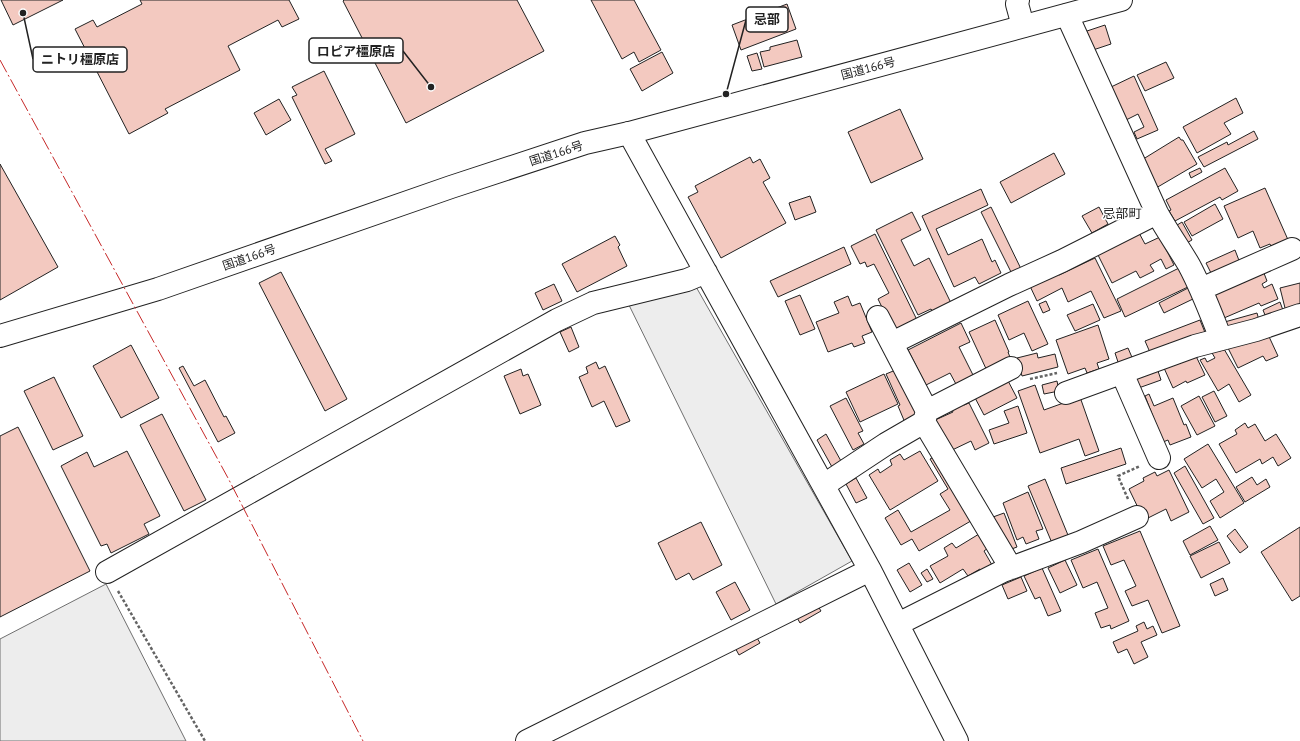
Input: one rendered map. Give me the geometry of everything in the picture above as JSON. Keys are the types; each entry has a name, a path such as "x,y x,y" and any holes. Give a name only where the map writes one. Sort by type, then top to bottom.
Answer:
{"main road":[{"name":"国道166号","path":"0,336 158,289 451,187 585,143 1121,0"},
{"path":"1016,1 1023,26"},
{"path":"1067,15 1157,213 1168,234 1189,265 1201,289 1221,339"},
{"path":"629,132 870,570 957,741"},
{"path":"892,343 1009,285 1043,271 1157,213"},
{"path":"1201,289 1292,249"},
{"path":"107,572 557,320 593,303 687,280 706,272"},
{"path":"1066,393 1195,346 1256,330 1300,315"},
{"path":"878,317 892,343 925,416 1011,568"},
{"path":"824,485 925,416 1011,368"},
{"path":"1122,373 1158,458"},
{"path":"898,624 983,580 1092,538 1137,517"},
{"path":"527,741 870,570"}],"path":[{"path":"1011,368 1015,382 1060,372 1066,393"},
{"path":"1137,517 1118,476 1158,458"},
{"path":"107,572 205,741"}],"shaded area":[{"path":"695,285 852,561 776,604 626,299"},
{"path":"106,584 186,741 0,741 0,639"}],"building":[{"path":"1,0 63,0 13,25"},
{"path":"140,0 289,0 299,19 282,27 278,20 228,46 240,70 165,109 168,113 129,134 75,29 93,20 97,27 142,4"},
{"path":"517,0 544,51 406,123 343,1"},
{"path":"591,0 634,0 661,50 639,62 634,52 622,59"},
{"path":"787,4 796,29 741,50 732,25"},
{"path":"1105,25 1111,44 1090,51 1084,32"},
{"path":"797,40 802,57 764,67 760,52 770,50 770,47"},
{"path":"662,52 673,73 642,91 630,69"},
{"path":"757,53 762,69 752,71 747,56"},
{"path":"1166,62 1174,78 1145,91 1137,75"},
{"path":"324,71 355,134 325,149 332,161 325,164 292,97 297,95 292,87"},
{"path":"1134,76 1158,130 1137,139 1134,132 1144,127 1138,114 1126,120 1111,87"},
{"path":"1236,98 1243,113 1224,123 1231,134 1197,153 1183,127"},
{"path":"279,99 291,120 266,135 254,113"},
{"path":"900,109 923,159 871,183 848,132"},
{"path":"1254,131 1258,139 1204,167 1198,157 1227,142 1228,145"},
{"path":"1179,137 1183,140 1197,164 1156,188 1140,161"},
{"path":"1054,153 1065,174 1011,203 1000,182"},
{"path":"750,157 753,163 760,159 770,178 763,182 786,223 721,258 688,197 698,192 695,186"},
{"path":"0,164 58,267 0,300"},
{"path":"1200,168 1202,172 1191,178 1189,173"},
{"path":"1225,168 1238,191 1222,200 1220,197 1175,221 1169,211 1171,210 1166,200"},
{"path":"1265,188 1289,242 1272,249 1270,244 1260,248 1253,231 1238,238 1224,206"},
{"path":"981,189 988,205 936,229 948,255 982,239 992,262 995,260 1001,273 979,284 975,277 954,287 922,216"},
{"path":"810,196 816,212 795,220 789,203"},
{"path":"1215,204 1223,219 1192,236 1184,222"},
{"path":"991,207 1023,273 1014,278 981,212"},
{"path":"1099,207 1108,224 1092,233 1082,216"},
{"path":"912,212 921,230 901,240 914,266 929,258 951,303 933,312 931,309 918,315 876,230"},
{"path":"1182,222 1192,240 1183,245 1174,227"},
{"path":"1138,231 1145,244 1160,237 1174,265 1166,269 1161,259 1150,265 1154,271 1140,278 1136,271 1112,283 1097,253"},
{"path":"875,234 917,320 894,332 878,299 889,293 874,264 867,267 865,262 860,264 851,246"},
{"path":"615,236 620,245 618,247 627,266 577,292 562,264"},
{"path":"844,247 851,264 778,297 770,281"},
{"path":"1235,250 1240,263 1212,275 1206,263"},
{"path":"1095,258 1121,311 1104,318 1091,291 1068,302 1062,288 1037,301 1029,284 1057,270 1059,275"},
{"path":"1181,267 1190,286 1125,317 1117,299"},
{"path":"1262,268 1267,281 1262,284 1264,288 1272,284 1278,299 1261,306 1259,303 1224,318 1212,289"},
{"path":"281,272 347,399 325,411 259,283"},
{"path":"1300,283 1300,306 1286,312 1280,288"},
{"path":"554,284 562,301 543,310 535,293"},
{"path":"1190,287 1195,298 1164,313 1159,303"},
{"path":"800,295 815,329 800,335 785,301"},
{"path":"848,296 852,306 860,303 872,332 862,336 865,343 854,347 852,343 828,352 816,322 839,313 834,302"},
{"path":"1028,301 1048,344 1032,351 1024,333 1009,340 998,315"},
{"path":"1046,301 1050,310 1043,313 1039,304"},
{"path":"1280,302 1284,313 1267,320 1263,310"},
{"path":"1093,304 1100,320 1075,331 1067,315"},
{"path":"1257,313 1260,324 1225,335 1221,323"},
{"path":"995,320 1011,360 988,373 969,332"},
{"path":"1200,320 1206,335 1152,357 1145,341"},
{"path":"961,323 970,342 959,347 974,377 957,386 950,373 926,385 908,350"},
{"path":"1098,325 1109,359 1097,363 1099,369 1087,373 1085,368 1068,374 1056,340"},
{"path":"571,327 579,347 569,352 560,332"},
{"path":"1265,328 1278,356 1266,361 1263,356 1238,368 1227,346"},
{"path":"131,345 159,398 121,418 93,366"},
{"path":"1128,348 1134,362 1120,368 1115,353"},
{"path":"1219,349 1220,351 1224,349 1251,395 1239,402 1229,384 1218,391 1200,360 1205,358 1207,362 1215,358 1212,353"},
{"path":"1037,353 1038,358 1055,354 1058,367 1022,376 1017,358"},
{"path":"1195,354 1205,375 1187,383 1186,381 1173,388 1164,368"},
{"path":"596,362 599,369 605,366 630,421 616,427 604,401 592,407 579,377 588,373 586,367"},
{"path":"1156,365 1161,380 1133,390 1128,376"},
{"path":"183,366 194,386 205,380 224,417 226,416 235,433 218,442 179,368"},
{"path":"521,369 523,376 528,374 541,405 520,414 504,376"},
{"path":"898,369 922,418 906,425 898,406 900,405 886,374"},
{"path":"884,374 898,404 860,422 846,392"},
{"path":"54,377 83,436 53,450 24,391"},
{"path":"1006,377 1017,398 984,415 973,394"},
{"path":"1057,381 1059,391 1044,394 1042,385"},
{"path":"1035,385 1044,410 1080,397 1099,451 1085,456 1079,439 1040,453 1018,391"},
{"path":"1214,391 1227,416 1215,422 1202,397"},
{"path":"1149,394 1154,406 1173,398 1184,425 1186,424 1191,437 1170,445 1168,440 1163,442 1145,396"},
{"path":"1199,396 1215,426 1197,435 1181,406"},
{"path":"846,398 863,431 858,433 864,444 853,450 830,406"},
{"path":"963,402 964,405 969,403 989,443 975,450 971,441 948,452 933,421 953,412 951,408"},
{"path":"1018,406 1027,433 994,444 989,430 1009,423 1004,411"},
{"path":"162,414 206,500 184,511 140,425"},
{"path":"1245,423 1248,428 1255,424 1265,441 1276,434 1291,458 1278,466 1273,457 1262,464 1260,459 1236,473 1219,444 1237,434 1235,430"},
{"path":"18,427 90,571 0,617 0,436"},
{"path":"826,434 841,461 832,467 817,440"},
{"path":"1208,444 1244,503 1220,518 1210,501 1224,492 1216,479 1202,488 1184,459"},
{"path":"1121,448 1126,464 1066,484 1061,468"},
{"path":"127,451 160,516 144,524 149,534 111,553 107,544 101,546 61,466 87,452 94,467"},
{"path":"920,451 938,481 890,510 869,475 878,469 880,473 892,465 890,460 900,454 904,460"},
{"path":"938,455 976,518 919,551 912,539 901,545 885,518 898,510 911,532 950,510 940,494 948,489 930,459"},
{"path":"1185,466 1214,518 1203,524 1174,473"},
{"path":"1169,470 1189,512 1171,521 1166,509 1144,520 1129,489 1144,481 1143,478 1155,472 1157,476"},
{"path":"1252,477 1257,485 1266,479 1270,487 1245,502 1236,487"},
{"path":"856,478 867,498 856,503 846,484"},
{"path":"1045,479 1070,540 1052,543 1028,486"},
{"path":"1028,492 1043,529 1036,531 1039,539 1026,544 1023,537 1017,540 1003,503"},
{"path":"1004,513 1017,547 1009,550 993,517"},
{"path":"701,522 722,565 693,580 689,573 676,580 658,543"},
{"path":"1210,526 1218,540 1190,555 1183,541"},
{"path":"1300,527 1300,596 1292,601 1261,552"},
{"path":"1235,529 1248,547 1240,553 1227,536"},
{"path":"1140,531 1180,626 1162,633 1148,600 1132,606 1125,591 1136,586 1124,560 1111,565 1103,546"},
{"path":"979,534 988,548 984,551 992,565 982,571 980,569 968,576 963,569 940,583 930,566 948,556 944,548 952,543 956,548"},
{"path":"1219,542 1230,563 1201,578 1190,556"},
{"path":"1098,549 1129,621 1111,629 1110,625 1101,628 1095,613 1108,608 1097,582 1083,588 1071,560"},
{"path":"1065,560 1077,585 1060,593 1048,568"},
{"path":"909,563 922,585 910,592 897,570"},
{"path":"1042,568 1061,611 1048,616 1040,597 1035,599 1024,576"},
{"path":"927,569 933,579 927,582 921,573"},
{"path":"1021,577 1027,591 1008,599 1002,585"},
{"path":"1223,578 1228,590 1215,596 1210,584"},
{"path":"735,582 750,610 731,620 716,592"},
{"path":"816,603 821,611 800,623 795,614"},
{"path":"1144,622 1147,629 1153,626 1157,635 1141,642 1148,657 1134,664 1127,649 1118,653 1113,642 1138,631 1136,626"},
{"path":"753,631 760,643 739,655 732,642"}],"power":[{"path":"0,60 228,478 363,741"}],"place":[{"name":"ニトリ橿原店","path":"23,13"},
{"name":"ロピア橿原店","path":"431,87"},
{"name":"忌部","path":"726,94"}],"district":[{"name":"忌部町","path":"1122,213"}]}
